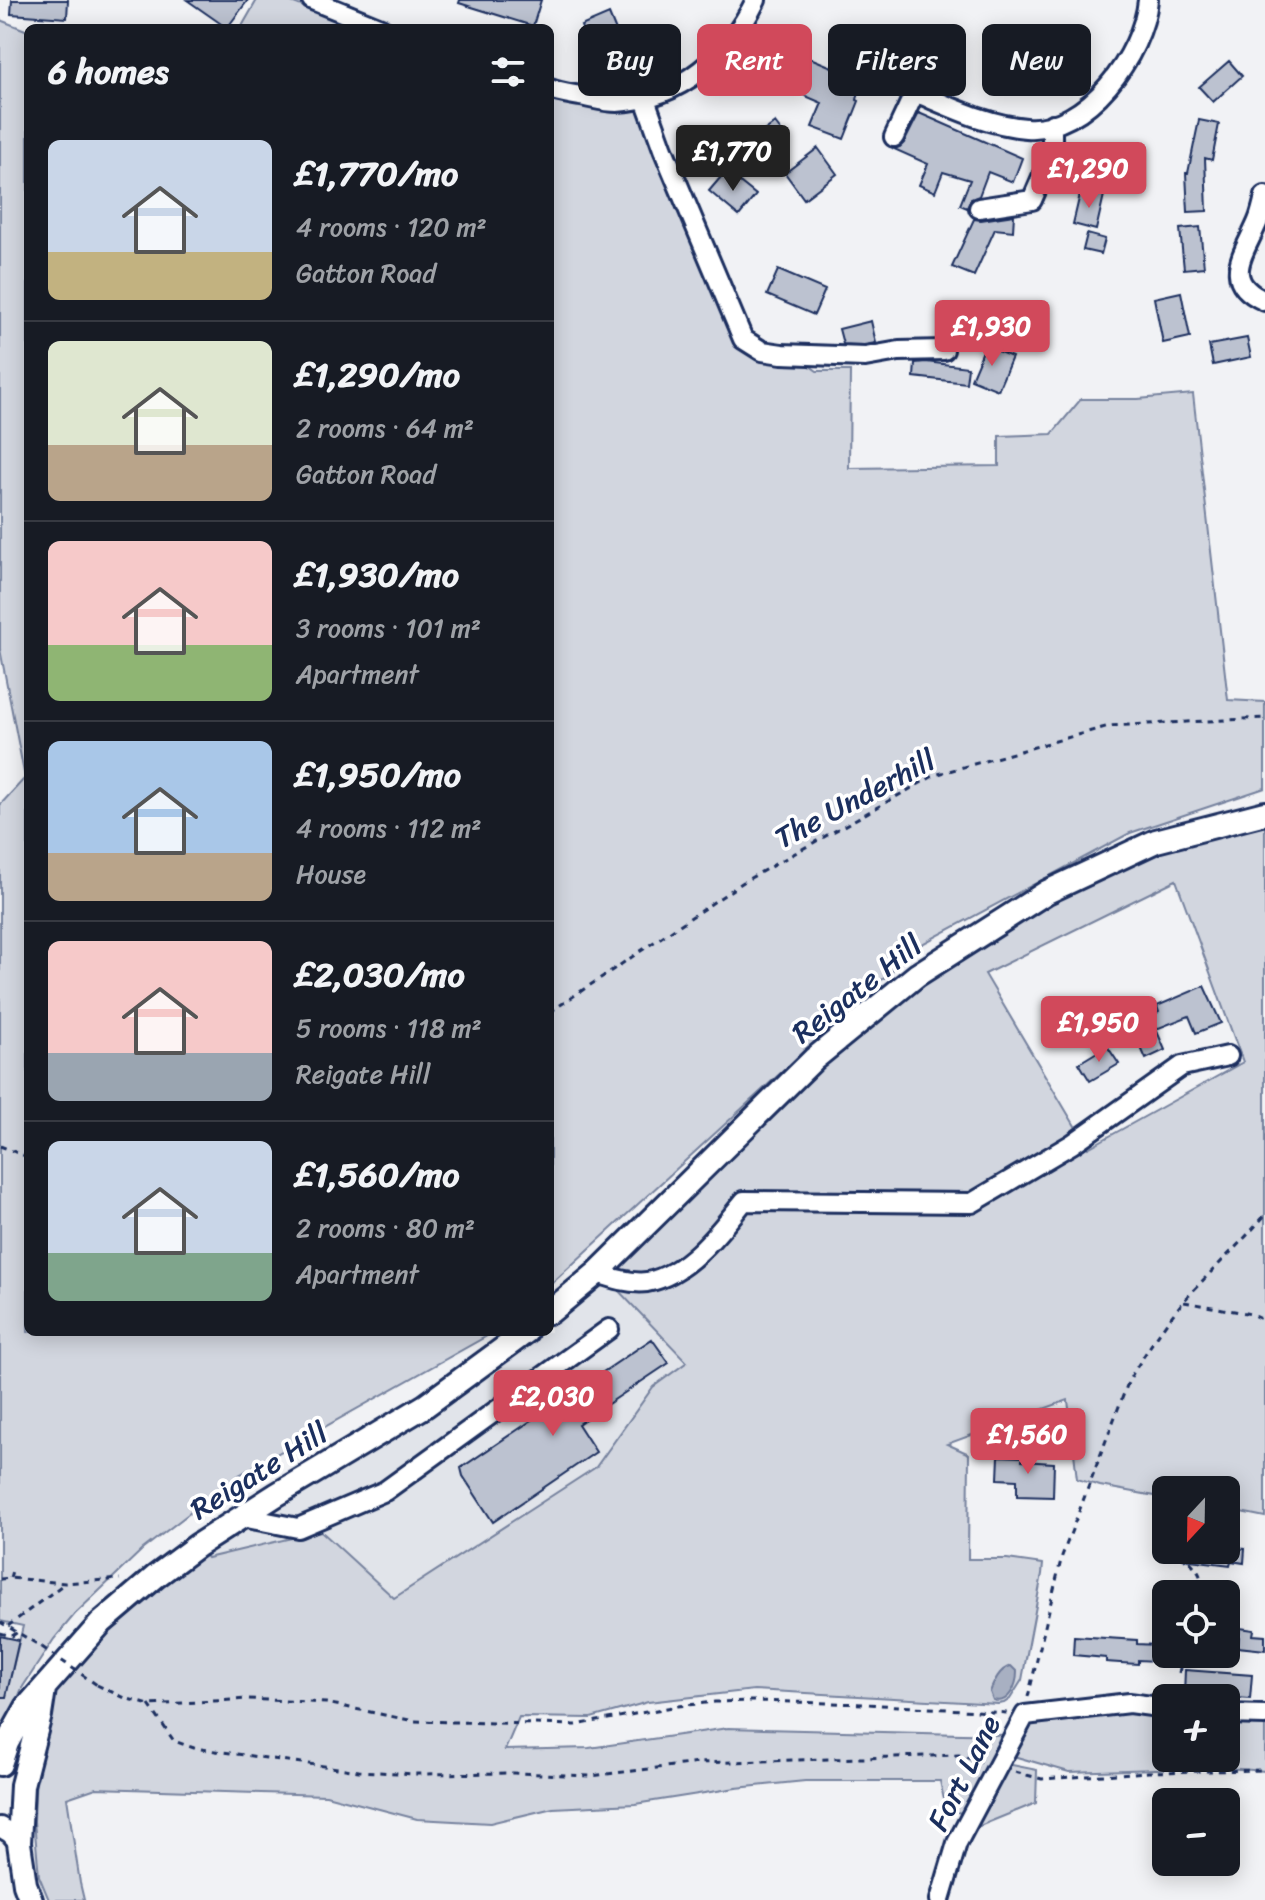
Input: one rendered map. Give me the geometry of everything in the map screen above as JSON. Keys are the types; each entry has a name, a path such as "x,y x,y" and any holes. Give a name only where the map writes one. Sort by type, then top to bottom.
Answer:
{"main road":[{"name":"Reigate Hill","path":"554,1309 597,1273 814,1059 917,975 1047,892 1156,841 1265,813"},
{"name":"Reigate Hill","path":"0,1764 7,1743 27,1707 101,1623 155,1577 198,1545 301,1479 425,1406 521,1336"},
{"path":"31,1900 25,1884 19,1843 22,1785 44,1687"}],"street":[{"path":"312,0 371,24"},
{"path":"744,24 756,0"},
{"path":"894,137 915,92 994,123 1030,129 1068,118 1096,99 1121,73 1136,44 1147,13 1148,0"},
{"path":"554,90 614,102 645,99 662,93 697,72"},
{"path":"645,99 743,339 762,351 782,354 865,357 899,351 944,350"},
{"path":"979,208 1032,200 1052,154 1052,124"},
{"path":"1265,196 1258,221 1240,258 1238,272 1250,294 1265,301"},
{"path":"597,1273 619,1280 646,1282 669,1274 708,1246 744,1201 972,1203 1072,1144 1182,1066 1228,1056"},
{"path":"242,1517 298,1528 385,1491 609,1329"},
{"name":"Fort Lane","path":"940,1900 957,1843 1025,1715 1129,1703 1152,1706"},
{"path":"1240,1714 1265,1715"},
{"path":"0,1827 19,1843"}],"path":[{"name":"The Underhill","path":"554,1009 745,881 935,775 1109,726 1265,718"},
{"path":"0,1146 24,1155"},
{"path":"0,1622 97,1685 149,1705 264,1700 326,1703 414,1721 576,1725 678,1706 753,1701 867,1704 1025,1715 1062,1556 1129,1380 1184,1302 1265,1215"},
{"path":"1184,1302 1251,1314 1265,1321"},
{"path":"10,1578 13,1567"},
{"path":"0,1579 65,1583 119,1579"},
{"path":"8,1626 65,1583"},
{"path":"0,1633 12,1636 18,1632"},
{"path":"1179,1673 1180,1668"},
{"path":"149,1705 174,1741 209,1750 359,1771 591,1776 698,1763 959,1755 1042,1779 1148,1772 1265,1770"}],"shaded area":[{"path":"257,0 286,0 349,24 243,24"},
{"path":"0,20 24,29 24,773 0,649"},
{"path":"554,98 641,112 731,332 806,363 817,371 850,371 849,468 999,466 999,436 1052,434 1081,399 1138,399 1193,394 1228,700 1265,702 1265,788 1130,833 920,945 554,1281"},
{"path":"24,779 24,1336 487,1336 239,1475 143,1549 75,1614 54,1639 22,1688 0,1743 0,1673 11,1675 23,1626 0,1621 0,805"},
{"path":"1265,819 1265,1517 1240,1512 1240,1476 1152,1476 1152,1495 1077,1479 1068,1400 947,1444 969,1454 968,1559 1007,1559 1043,1564 1022,1680 1004,1703 754,1690 648,1702 591,1718 519,1717 505,1750 589,1748 728,1728 1001,1735 961,1813 946,1809 940,1781 805,1781 635,1804 553,1808 490,1823 417,1819 326,1795 96,1788 67,1798 84,1900 49,1900 39,1876 34,1821 44,1687 198,1545 207,1558 321,1531 394,1598 596,1467 653,1387 687,1362 616,1288 597,1273 917,975 1156,841","holes":["1176,880 1243,1062 1088,1148 985,974"]},
{"path":"597,1273 616,1288 688,1362 653,1387 596,1467 394,1598 321,1532 207,1558 198,1545 520,1336 554,1336 554,1309"},
{"path":"1115,1707 1152,1715 1152,1769 1069,1772 1010,1755 1027,1721"},
{"path":"1240,1722 1265,1723 1265,1771 1240,1769"},
{"path":"1007,1764 1037,1770 1036,1803 977,1827"}],"water":[{"path":"1011,1666 1017,1672 1014,1688 1004,1700 993,1700 990,1692 995,1680"}],"building":[{"path":"12,0 68,0 67,18 11,14"},
{"path":"187,0 248,0 230,24 221,24"},
{"path":"460,0 541,0 534,24 459,3"},
{"path":"609,14 613,24 586,24"},
{"path":"812,59 828,65 828,96 858,96 859,101 844,139 812,127 822,103 806,96 812,96"},
{"path":"1229,61 1242,76 1213,102 1199,87"},
{"path":"919,113 1022,158 1013,182 988,172 979,196 971,199 967,208 960,205 970,180 943,172 935,192 919,185 928,164 894,149 904,143"},
{"path":"1199,120 1219,124 1212,160 1205,158 1207,211 1188,212 1186,173"},
{"path":"775,123 785,136 767,150 757,136"},
{"path":"818,148 837,174 804,199 785,173"},
{"path":"726,171 756,195 739,216 709,191"},
{"path":"1081,190 1104,195 1096,230 1073,224"},
{"path":"1014,215 1013,231 995,229 974,276 952,267 974,219"},
{"path":"1200,227 1204,267 1184,269 1180,229"},
{"path":"1087,234 1105,239 1101,254 1083,250"},
{"path":"778,270 825,290 814,315 767,295"},
{"path":"1181,292 1190,337 1163,343 1154,298"},
{"path":"871,321 876,343 843,344 839,329"},
{"path":"1247,338 1251,357 1213,365 1209,345"},
{"path":"985,346 1012,357 998,390 971,379"},
{"path":"915,363 968,367 966,383 914,377"},
{"path":"1204,986 1221,1023 1196,1033 1189,1016 1156,1029 1165,1050 1146,1059 1131,1025 1159,1012 1157,1006"},
{"path":"1107,1046 1119,1064 1090,1081 1079,1063"},
{"path":"652,1339 669,1363 578,1424 596,1452 493,1522 461,1468"},
{"path":"999,1456 1054,1463 1053,1497 1017,1496 1017,1480 998,1479"},
{"path":"1240,1548 1245,1549 1244,1563 1240,1562"},
{"path":"1240,1628 1254,1630 1253,1635 1265,1636 1265,1650 1240,1647"},
{"path":"0,1636 19,1640 6,1697 0,1697"},
{"path":"1074,1636 1137,1640 1137,1644 1152,1645 1152,1661 1138,1660 1138,1664 1106,1662 1106,1658 1073,1655"},
{"path":"1185,1670 1252,1675 1250,1699 1240,1698 1240,1684 1184,1684"}]}
